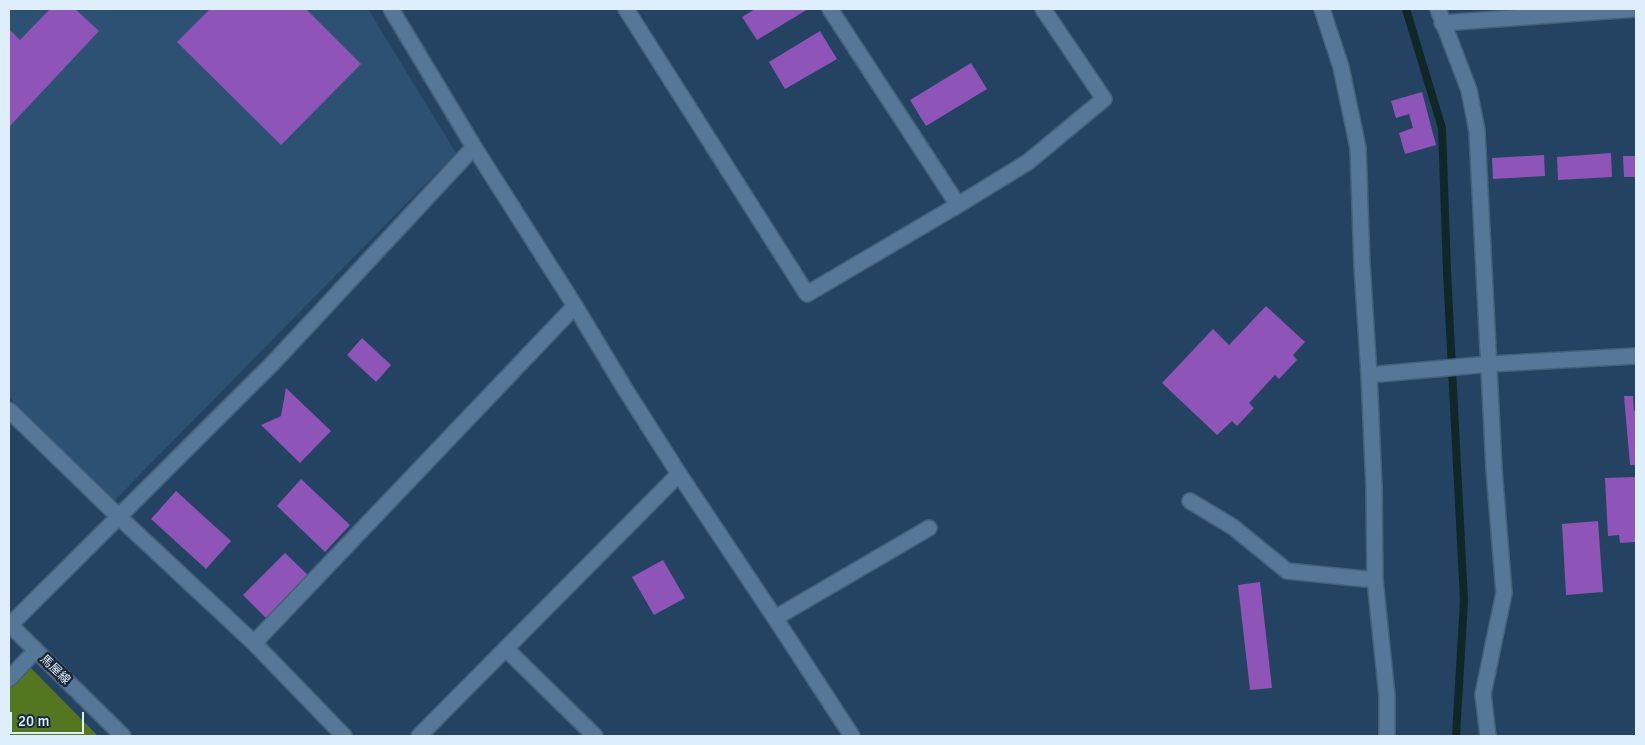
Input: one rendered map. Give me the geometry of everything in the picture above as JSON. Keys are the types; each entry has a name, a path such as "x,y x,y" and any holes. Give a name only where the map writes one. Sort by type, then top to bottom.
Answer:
{"street":[{"path":"391,9 474,148 575,306 625,389 852,736"},
{"path":"626,9 807,294 958,206 1028,162 1104,99 1043,9"},
{"path":"830,9 958,206"},
{"path":"1322,9 1340,67 1358,148 1362,265 1370,375 1375,580 1387,696 1387,736"},
{"path":"1488,736 1483,694 1504,593 1494,469 1477,131 1469,90 1440,16 1636,9"},
{"path":"9,624 273,363 474,148"},
{"path":"254,643 575,306"},
{"path":"1370,375 1490,364 1636,356"},
{"path":"9,410 118,516 254,643 344,736"},
{"path":"419,736 679,474"},
{"path":"1190,501 1233,527 1287,571 1375,580"},
{"path":"775,618 929,528"},
{"name":"馬屋線","path":"9,624 123,736"},
{"path":"506,649 595,736"},
{"path":"9,679 35,651"}],"shaded area":[{"path":"9,9 368,9 456,153 113,502 9,397"}],"green space":[{"path":"29,666 98,736 9,736 9,687"}],"building":[{"path":"50,9 75,9 99,31 9,127 9,29 20,40"},
{"path":"210,9 306,9 361,64 281,145 177,42"},
{"path":"755,9 808,9 757,40 742,17"},
{"path":"820,31 837,59 785,89 769,62"},
{"path":"971,63 987,89 926,126 910,100"},
{"path":"1422,92 1436,145 1405,154 1399,133 1413,128 1409,114 1396,118 1391,101"},
{"path":"1611,153 1612,177 1558,180 1557,157"},
{"path":"1544,155 1545,176 1493,179 1492,158"},
{"path":"1623,156 1636,156 1636,177 1624,177"},
{"path":"1266,306 1305,342 1293,355 1297,360 1279,379 1275,375 1249,403 1254,408 1237,426 1232,421 1217,435 1162,383 1213,329 1229,345"},
{"path":"362,338 391,365 376,382 347,355"},
{"path":"286,388 331,431 300,463 261,425 281,416"},
{"path":"1624,396 1633,396 1634,411 1636,410 1636,465 1630,465"},
{"path":"1636,477 1636,542 1620,543 1619,535 1608,536 1605,478"},
{"path":"301,479 350,525 325,552 277,506"},
{"path":"176,491 231,541 206,569 151,519"},
{"path":"1598,521 1603,592 1566,595 1562,524"},
{"path":"285,553 310,577 267,619 243,595"},
{"path":"663,560 685,598 654,615 632,577"},
{"path":"1260,582 1272,688 1250,690 1238,585"}],"waterway":[{"path":"1406,9 1442,128 1447,272 1464,600 1456,736"}]}
